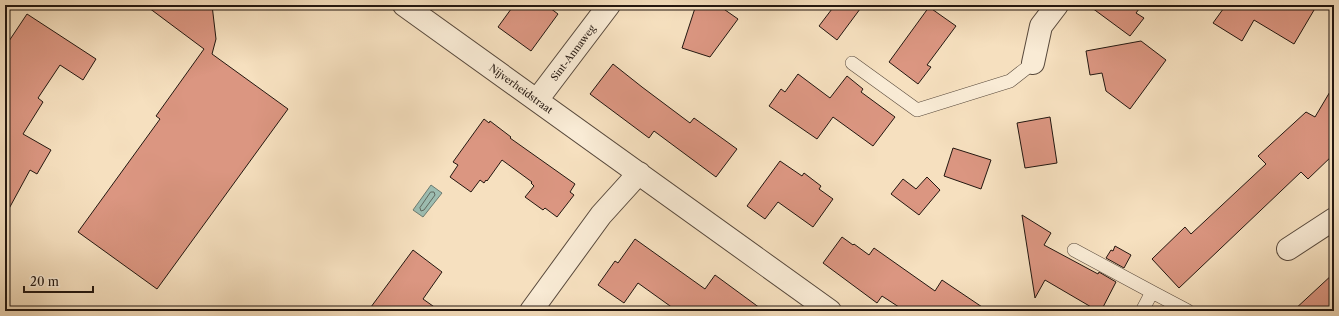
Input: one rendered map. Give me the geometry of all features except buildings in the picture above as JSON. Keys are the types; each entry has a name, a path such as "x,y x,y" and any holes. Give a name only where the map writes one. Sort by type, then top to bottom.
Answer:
{"street":[{"name":"Nijverheidstraat","path":"404,5 830,311"},
{"name":"Sint-Annaweg","path":"537,100 608,5"},
{"path":"1033,63 1042,26 1057,5"},
{"path":"531,311 601,216 639,173"},
{"path":"1288,249 1334,219"}],"lane":[{"path":"852,64 917,110 1010,81 1033,63"},
{"path":"1074,250 1188,311"},
{"path":"1142,311 1152,292"}],"water":[{"path":"431,185 442,193 423,217 413,210"}]}
